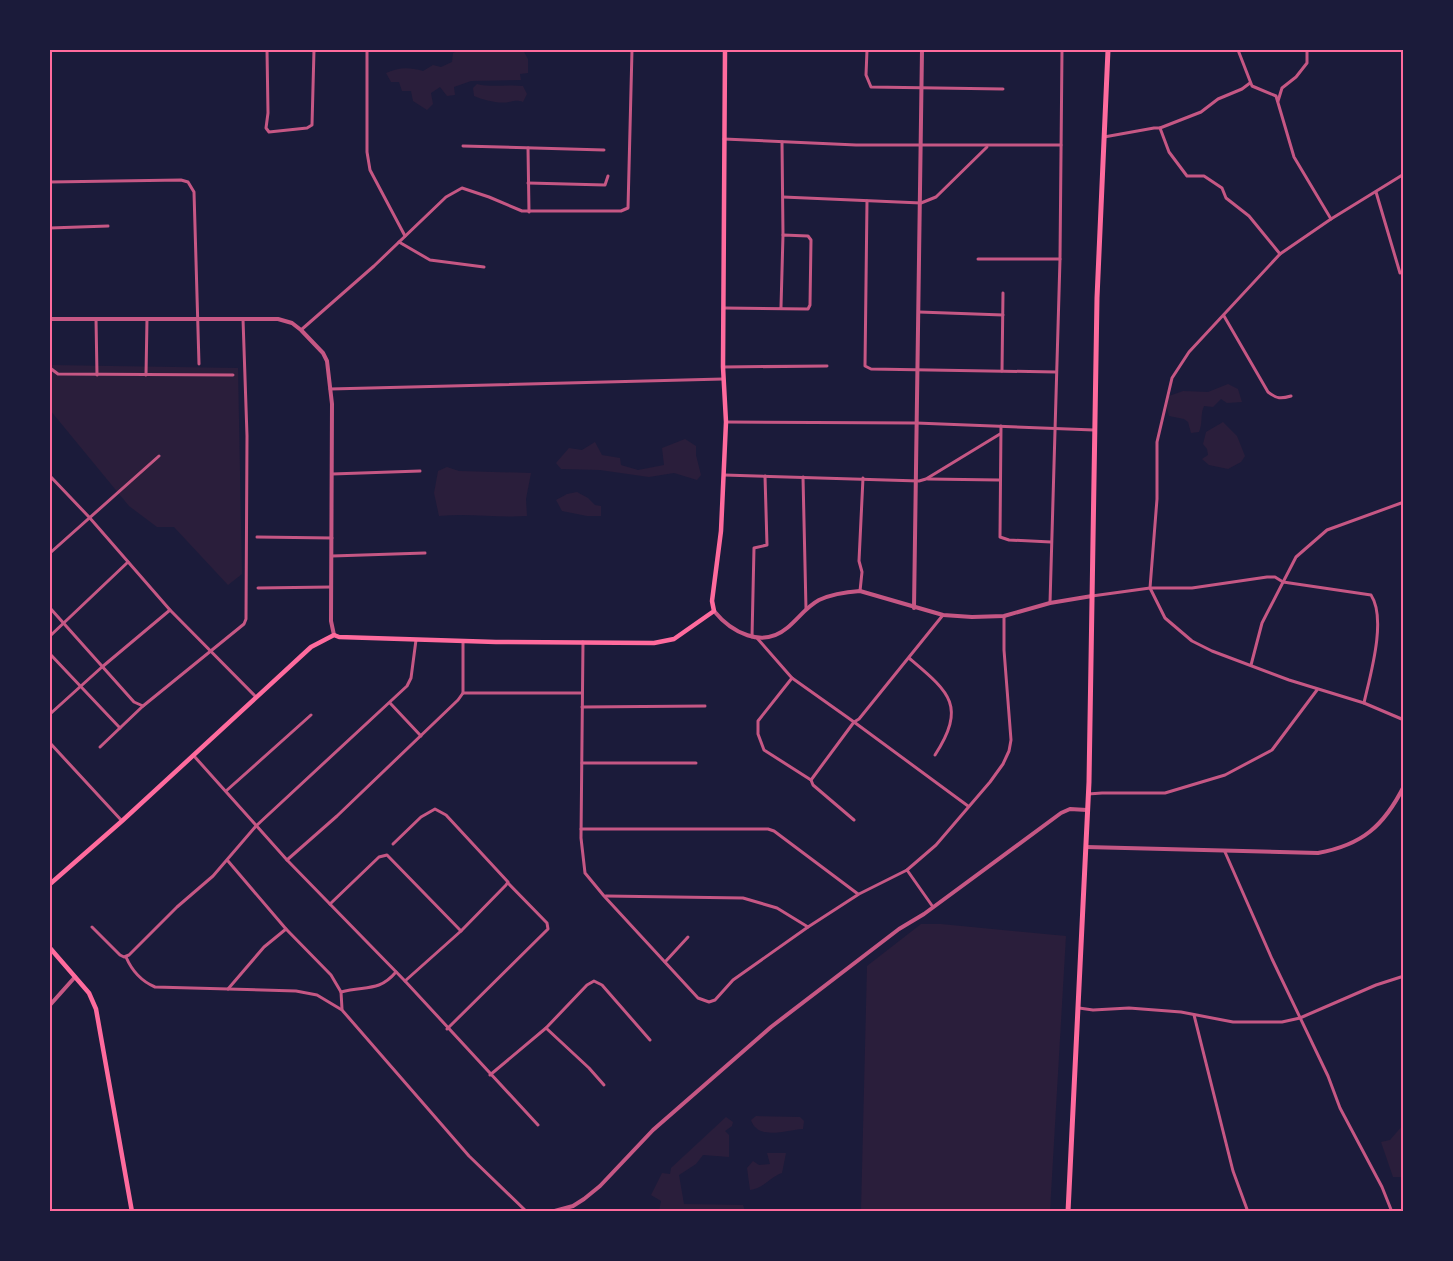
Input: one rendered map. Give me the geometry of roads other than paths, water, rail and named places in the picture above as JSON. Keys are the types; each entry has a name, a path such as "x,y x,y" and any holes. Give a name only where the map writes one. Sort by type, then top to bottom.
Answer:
{"main road":[{"path":"50,884 194,756 311,647 334,635 339,638 416,640 662,642 675,639 714,610 712,602 721,531 726,422 723,379 725,50"},
{"path":"1068,1212 1088,794 1097,298 1108,50"},
{"path":"50,948 89,993 96,1009 132,1212"}],"street":[{"path":"267,50 268,113 266,128 269,132 307,128 312,125 314,50"},
{"path":"368,50 367,152 370,170 405,236"},
{"path":"301,330 446,197 462,188 522,212 621,211 628,208 632,50"},
{"path":"867,50 866,75 871,87 1003,89"},
{"path":"914,608 922,50"},
{"path":"1050,603 1060,259 1062,50"},
{"path":"1238,50 1250,83 1254,87 1273,94 1278,103 1294,157 1331,219"},
{"path":"1278,103 1282,88 1296,77 1307,63 1307,50"},
{"path":"1104,137 1154,128 1160,129 1201,112 1218,99 1250,83"},
{"path":"1160,129 1169,152 1187,176 1204,176 1222,188 1226,198 1249,216 1280,254"},
{"path":"724,139 922,146 1062,145"},
{"path":"781,307 782,142"},
{"path":"463,146 604,150"},
{"path":"783,197 921,203 936,197 989,146"},
{"path":"528,148 529,212"},
{"path":"1404,174 1280,254 1189,352 1172,378 1157,442 1157,499 1150,588 1164,618 1212,651 1364,703 1404,720"},
{"path":"528,183 605,185 608,176"},
{"path":"50,182 181,180 188,182 194,192 199,364"},
{"path":"1377,192 1400,273"},
{"path":"867,201 865,366 871,369 1056,372"},
{"path":"50,228 108,226"},
{"path":"724,308 806,309 810,305 811,240 806,235 783,235"},
{"path":"399,242 430,260 484,267"},
{"path":"978,259 1060,259"},
{"path":"1002,371 1003,294"},
{"path":"920,312 1002,315"},
{"path":"1224,316 1268,392 1282,399 1291,396"},
{"path":"50,319 278,319 292,323 323,353 327,361 330,389 334,635"},
{"path":"96,319 97,375"},
{"path":"146,375 147,319"},
{"path":"100,747 144,706 242,626 246,619 247,436 243,319"},
{"path":"723,367 827,366"},
{"path":"50,368 58,374 234,375"},
{"path":"330,389 723,379"},
{"path":"726,422 916,423 1094,430"},
{"path":"1001,426 1000,537 1009,540 1052,542"},
{"path":"927,479 1000,434"},
{"path":"50,553 159,456"},
{"path":"332,474 420,471"},
{"path":"50,476 170,610 256,697"},
{"path":"723,476 915,481 927,479 999,480"},
{"path":"765,476 767,545 754,548 754,637 792,678 925,772 968,807"},
{"path":"803,477 806,609"},
{"path":"860,591 863,478"},
{"path":"1251,665 1262,623 1296,557 1327,530 1404,502"},
{"path":"258,537 332,538"},
{"path":"332,556 425,552"},
{"path":"50,636 128,562"},
{"path":"714,610 722,620 739,633 754,637 775,635 786,629 806,609 833,595 860,591 943,615 1004,616 1050,603 1092,596 1150,588 1192,588 1268,577 1275,578 1283,582 1368,594 1374,598 1378,632 1364,703"},
{"path":"258,588 332,587"},
{"path":"50,608 134,702 144,706"},
{"path":"50,714 102,666 170,610"},
{"path":"811,780 854,722 859,719 943,615"},
{"path":"583,642 581,829 585,873 698,998 709,1002 715,1000 733,980 808,927 859,894 907,870 936,845 1000,769 1011,745 1004,650 1004,616"},
{"path":"126,957 177,906 228,861 256,826 390,703 410,681 416,640"},
{"path":"287,860 337,816 458,700 463,693 463,641"},
{"path":"50,654 120,728"},
{"path":"909,658 941,685 951,703 949,731 935,755"},
{"path":"792,678 758,721 758,734 764,750 811,780 813,785 854,820"},
{"path":"1088,794 1164,793 1225,774 1272,750 1318,689"},
{"path":"463,693 582,693"},
{"path":"390,703 421,736"},
{"path":"582,707 705,706"},
{"path":"226,792 311,715"},
{"path":"50,743 122,821"},
{"path":"194,756 287,860 405,981 490,1076 538,1125"},
{"path":"582,763 696,763"},
{"path":"1086,847 1318,853 1340,849 1374,829 1394,806 1404,786"},
{"path":"393,844 421,817 435,809 446,815 547,923 548,929 447,1029"},
{"path":"551,1212 573,1206 600,1186 653,1130 771,1027 898,929 933,907 1061,813 1070,809 1087,810"},
{"path":"581,829 768,829 774,831 859,894"},
{"path":"1225,852 1340,1108 1382,1187 1392,1212"},
{"path":"330,904 379,857 387,855 461,931"},
{"path":"228,861 286,928 331,975 341,992 342,1010"},
{"path":"907,870 933,907"},
{"path":"405,981 461,931 508,883"},
{"path":"604,896 743,898 777,908 808,927"},
{"path":"92,927 120,955 126,957 135,972 146,983 155,987 307,993 316,995 342,1010 469,1156 527,1212"},
{"path":"228,989 264,946 286,928"},
{"path":"665,962 688,937"},
{"path":"341,992 354,988 377,987 387,982 396,972"},
{"path":"50,1005 75,976"},
{"path":"1079,1008 1093,1010 1129,1008 1233,1022 1291,1021 1376,985 1404,976"},
{"path":"490,1076 546,1028 587,985 594,981 602,985 650,1040"},
{"path":"1194,1015 1233,1171 1248,1212"},
{"path":"546,1028 604,1085"}]}
